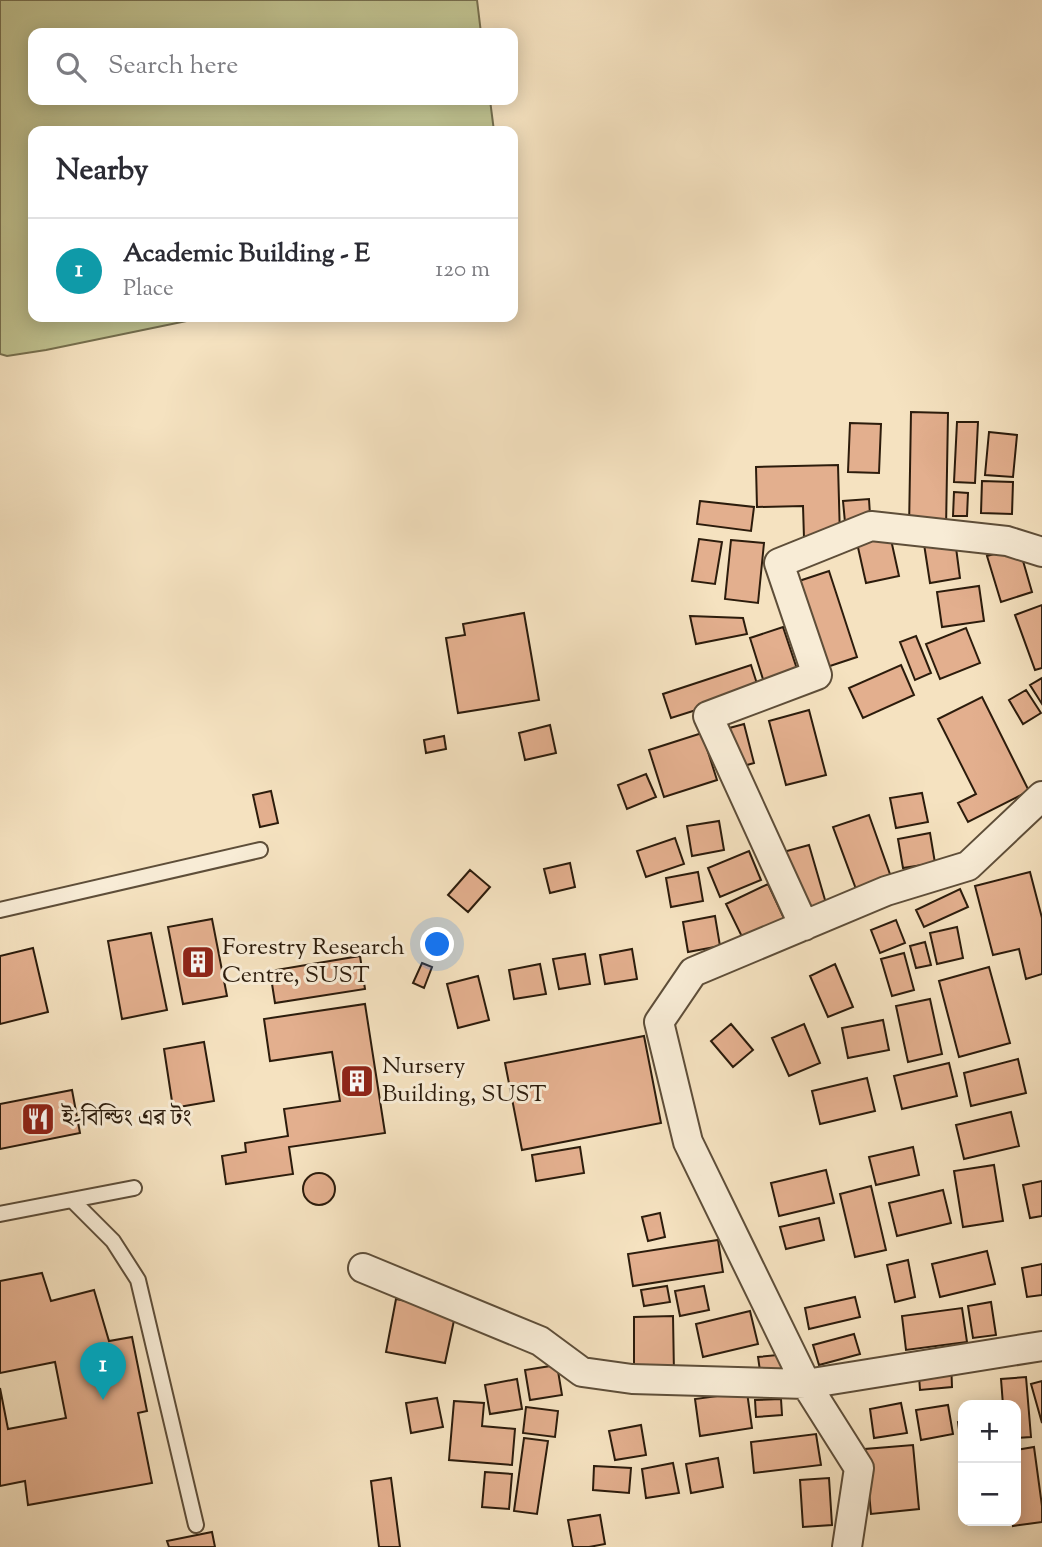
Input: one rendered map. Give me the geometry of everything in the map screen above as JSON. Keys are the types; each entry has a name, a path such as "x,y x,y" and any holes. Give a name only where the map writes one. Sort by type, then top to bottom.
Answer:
{"street":[{"path":"804,926 708,716 817,675 779,564 871,526 1007,541 1042,552"},
{"path":"847,1547 859,1468 806,1384 688,1142 659,1022 693,972 886,891 968,866 1042,796"},
{"path":"363,1268 540,1341 582,1372 632,1379 806,1384 1042,1346"}],"lane":[{"path":"0,909 260,850"},
{"path":"0,1214 134,1188"},
{"path":"72,1200 113,1241 138,1280 196,1525"}],"green space":[{"path":"0,0 477,0 480,28 28,28 28,105 491,105 493,126 28,126 28,322 182,322 46,350 7,356 0,354"}],"building":[{"path":"911,412 948,413 946,529 909,529"},
{"path":"957,422 978,422 975,483 954,482"},
{"path":"850,423 881,424 879,473 848,472"},
{"path":"989,432 1017,435 1013,477 985,475"},
{"path":"838,465 840,537 804,538 803,506 757,507 756,467"},
{"path":"982,481 1013,482 1012,514 981,513"},
{"path":"954,492 968,493 967,516 953,516"},
{"path":"869,499 871,531 846,533 843,501"},
{"path":"700,501 754,507 751,531 697,524"},
{"path":"890,535 899,576 866,583 857,543"},
{"path":"699,539 722,542 715,584 692,581"},
{"path":"731,540 764,543 758,603 725,599"},
{"path":"955,540 960,578 930,583 924,544"},
{"path":"1019,547 1032,592 1001,602 987,556"},
{"path":"829,571 857,657 818,670 790,584"},
{"path":"979,586 984,621 942,627 937,592"},
{"path":"1042,605 1042,668 1035,670 1015,615"},
{"path":"524,613 539,700 458,713 446,638 465,635 463,624"},
{"path":"690,616 743,618 747,634 696,644"},
{"path":"783,627 802,684 768,695 750,638"},
{"path":"966,628 980,663 940,679 926,644"},
{"path":"916,636 931,673 915,680 900,642"},
{"path":"751,665 759,690 671,718 663,694"},
{"path":"901,665 914,695 863,718 849,688"},
{"path":"1042,678 1042,704 1030,685"},
{"path":"1026,690 1041,713 1023,724 1009,700"},
{"path":"982,697 1029,791 968,822 958,803 976,794 938,719"},
{"path":"809,710 826,775 786,785 769,721"},
{"path":"744,724 754,763 733,769 722,730"},
{"path":"550,725 556,753 525,760 519,733"},
{"path":"702,733 717,780 664,797 649,750"},
{"path":"444,736 446,749 426,753 424,740"},
{"path":"646,774 656,797 627,809 618,785"},
{"path":"271,791 278,823 260,827 253,795"},
{"path":"922,793 928,822 896,828 890,798"},
{"path":"869,815 891,877 856,889 833,827"},
{"path":"719,821 724,850 692,856 687,826"},
{"path":"930,833 935,863 903,868 898,839"},
{"path":"675,838 684,864 646,877 637,851"},
{"path":"809,845 830,917 796,926 776,854"},
{"path":"749,851 761,880 720,897 708,868"},
{"path":"570,863 575,887 550,893 544,869"},
{"path":"470,870 490,887 468,912 448,895"},
{"path":"698,872 703,901 671,907 666,878"},
{"path":"1030,872 1042,918 1042,974 1026,979 1019,949 993,955 975,886"},
{"path":"768,884 790,931 749,951 726,904"},
{"path":"960,889 968,907 924,927 916,910"},
{"path":"715,916 720,946 688,952 683,922"},
{"name":"Forestry Research Centre, SUST","path":"212,919 227,996 183,1004 168,927"},
{"path":"896,920 905,943 880,953 871,930"},
{"path":"957,927 963,958 937,964 930,933"},
{"path":"151,933 167,1010 122,1019 108,941"},
{"path":"925,942 931,965 916,968 910,946"},
{"path":"33,948 48,1012 0,1024 0,956"},
{"path":"632,949 637,979 605,984 600,955"},
{"path":"904,953 914,990 892,996 881,959"},
{"path":"585,954 590,984 559,989 553,959"},
{"path":"360,956 365,989 275,1003 270,971"},
{"path":"422,963 432,967 424,988 413,983"},
{"path":"540,964 546,994 514,999 509,970"},
{"path":"835,964 853,1007 828,1017 810,976"},
{"path":"989,967 1010,1043 959,1057 939,981"},
{"path":"478,976 489,1020 458,1028 447,984"},
{"path":"930,999 942,1054 908,1062 896,1006"},
{"name":"Nursery Building, SUST","path":"365,1004 385,1133 289,1147 293,1174 226,1184 222,1156 246,1152 245,1143 288,1136 284,1109 340,1101 332,1052 270,1061 264,1019"},
{"path":"883,1020 889,1050 848,1058 842,1028"},
{"path":"731,1024 753,1050 733,1067 711,1041"},
{"path":"804,1024 820,1063 789,1076 772,1038"},
{"path":"644,1036 661,1123 522,1150 505,1063"},
{"path":"204,1042 214,1101 173,1108 164,1049"},
{"path":"1018,1059 1026,1093 971,1106 964,1073"},
{"path":"949,1063 957,1096 902,1109 894,1076"},
{"path":"867,1078 875,1111 820,1124 812,1091"},
{"name":"ই-বিল্ডিং এর টং","path":"72,1090 80,1133 0,1149 0,1104"},
{"path":"1011,1112 1019,1146 964,1159 956,1125"},
{"path":"580,1147 584,1173 536,1181 532,1155"},
{"path":"913,1147 919,1175 876,1185 869,1157"},
{"path":"994,1165 1003,1221 963,1227 954,1171"},
{"path":"826,1170 834,1203 779,1216 771,1183"},
{"path":"319,1173 330,1178 335,1189 330,1200 319,1205 308,1200 303,1189 308,1178"},
{"path":"1042,1181 1042,1216 1030,1218 1023,1185"},
{"path":"871,1186 886,1250 855,1257 840,1194"},
{"path":"943,1190 951,1223 897,1236 889,1203"},
{"path":"660,1213 665,1237 648,1241 642,1217"},
{"path":"819,1218 824,1240 786,1249 780,1227"},
{"path":"718,1240 723,1272 633,1286 628,1254"},
{"path":"987,1251 995,1284 940,1297 932,1264"},
{"path":"908,1260 915,1297 895,1302 887,1265"},
{"path":"1042,1264 1042,1295 1027,1297 1022,1268"},
{"path":"42,1273 51,1301 94,1290 109,1341 132,1337 147,1411 138,1413 152,1483 28,1505 25,1481 0,1486 0,1388 8,1429 66,1418 55,1362 0,1373 0,1281"},
{"path":"667,1286 670,1302 644,1306 641,1290"},
{"path":"704,1286 709,1310 680,1316 675,1291"},
{"path":"855,1297 860,1317 809,1329 805,1308"},
{"path":"396,1299 456,1311 445,1363 386,1352"},
{"path":"991,1302 996,1335 973,1338 968,1306"},
{"path":"962,1308 967,1342 906,1350 902,1316"},
{"path":"750,1311 758,1344 703,1357 696,1324"},
{"path":"673,1316 674,1374 634,1374 634,1317"},
{"path":"854,1334 860,1354 819,1365 813,1345"},
{"path":"788,1354 790,1375 761,1378 758,1357"},
{"path":"951,1360 952,1387 920,1390 918,1362"},
{"path":"557,1365 562,1395 530,1400 525,1370"},
{"path":"1026,1377 1031,1437 1021,1438 1021,1400 1003,1400 1001,1379"},
{"path":"517,1379 522,1409 490,1414 485,1385"},
{"path":"1042,1381 1042,1423 1031,1384"},
{"path":"747,1392 752,1428 700,1436 695,1399"},
{"path":"437,1398 443,1427 411,1433 406,1403"},
{"path":"781,1399 782,1415 756,1417 755,1400"},
{"path":"454,1401 484,1403 482,1426 515,1429 512,1465 449,1460"},
{"path":"901,1403 907,1433 874,1438 870,1409"},
{"path":"948,1405 953,1434 921,1440 916,1410"},
{"path":"526,1407 558,1411 555,1437 523,1433"},
{"path":"641,1425 646,1455 615,1460 609,1431"},
{"path":"816,1434 821,1465 754,1473 751,1442"},
{"path":"524,1438 548,1441 537,1514 514,1511"},
{"path":"913,1445 919,1509 871,1514 865,1449"},
{"path":"1034,1447 1042,1522 1021,1525 1021,1449"},
{"path":"718,1458 723,1487 691,1493 686,1464"},
{"path":"673,1463 679,1493 646,1498 642,1469"},
{"path":"594,1466 631,1468 629,1493 593,1490"},
{"path":"485,1472 512,1474 509,1509 482,1507"},
{"path":"391,1478 400,1547 379,1547 371,1481"},
{"path":"829,1478 832,1525 803,1527 800,1480"},
{"path":"600,1515 605,1544 573,1547 568,1520"},
{"path":"212,1532 215,1547 169,1547 167,1541"}],"place":[{"name":"Forestry Research Centre, SUST","path":"198,962"},
{"name":"Nursery Building, SUST","path":"357,1081"},
{"name":"ই-বিল্ডিং এর টং","path":"38,1119"},
{"name":"Academic Building - E","path":"103,1400"}]}
